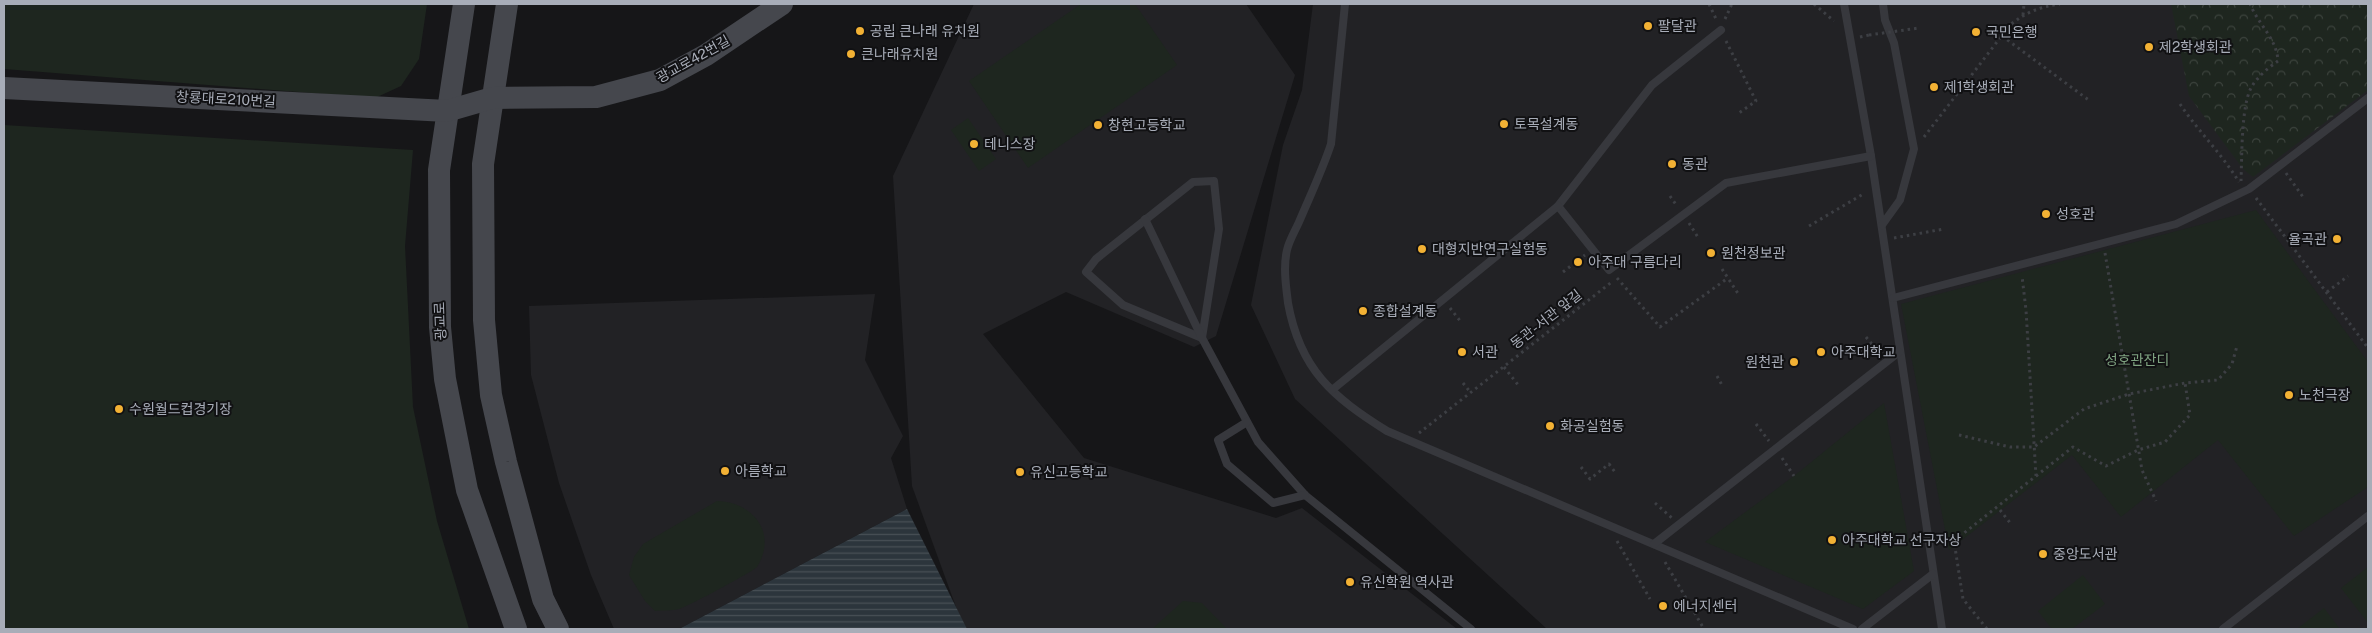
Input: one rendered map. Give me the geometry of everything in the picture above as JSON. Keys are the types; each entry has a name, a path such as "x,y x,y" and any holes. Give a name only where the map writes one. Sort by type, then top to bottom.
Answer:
{"main road":[{"name":"광교로","path":"464,4 439,170 440,327 445,379 467,490 516,629"},
{"path":"507,4 483,164 484,320 491,395 542,599 558,629"},
{"name":"광교로42번길","path":"447,110 492,98 596,97 660,80 706,55 782,4"},
{"name":"창룡대로210번길","path":"4,88 447,110"}],"lane":[{"path":"1344,4 1331,144 1325,163 1287,249 1285,282 1290,312 1302,351 1318,377 1357,412 1387,431 1853,629"},
{"path":"1844,4 1876,186 1899,352 1942,629"},
{"path":"1882,225 1900,200 1914,149 1894,43 1885,20 1883,4"},
{"path":"1332,390 1558,206 1652,85 1721,30"},
{"path":"1893,298 2176,224 2234,198 2249,189 2368,98"},
{"path":"1558,206 1609,270 1726,183 1871,156"},
{"path":"1214,181 1219,229 1202,338 1123,305 1086,272 1096,259 1193,182 1214,181"},
{"path":"1145,219 1202,338 1258,442 1304,495 1471,629"},
{"path":"1654,544 1899,352"},
{"path":"1247,422 1218,440 1227,464 1273,503 1304,495"},
{"path":"2223,629 2368,516"},
{"path":"1862,629 1933,574"}],"path":[{"path":"1709,4 1756,102 1739,113"},
{"path":"1721,30 1732,4"},
{"path":"1814,4 1849,31"},
{"path":"2023,15 2024,4"},
{"path":"2036,4 2041,7"},
{"path":"1914,149 2010,25 2023,15 2041,7 2060,4"},
{"path":"2234,198 2240,184 2243,137 2251,89 2267,69 2278,61 2278,50 2259,23 2250,4"},
{"path":"1869,36 1919,28"},
{"path":"2002,36 2090,101"},
{"path":"2180,104 2192,123 2228,164 2240,184"},
{"path":"2281,165 2304,197"},
{"path":"1809,226 1876,186"},
{"path":"2249,189 2368,348"},
{"path":"1898,237 1944,229"},
{"path":"2103,244 2142,470 2156,501"},
{"path":"1563,272 1593,250"},
{"path":"2020,264 2026,310 2036,476"},
{"path":"1722,269 1739,294"},
{"path":"1609,270 1660,327 1728,278"},
{"path":"2327,292 2348,276"},
{"name":"동관-서관 앞길","path":"1410,440 1617,278"},
{"path":"1443,300 1460,322"},
{"path":"1866,337 1886,362"},
{"path":"1959,435 2010,447 2034,447 2084,409 2129,394 2185,383 2218,380 2232,364 2237,346"},
{"path":"1504,367 1519,386"},
{"path":"1717,376 1723,387"},
{"path":"1464,383 1471,393"},
{"path":"1987,629 1963,599 1954,541 2073,447 2106,466 2138,450 2165,442 2190,415 2185,383"},
{"path":"1756,424 1794,476"},
{"path":"1581,467 1590,479 1610,464 1615,472"},
{"path":"1655,503 1680,525"},
{"path":"2000,510 2011,524"},
{"path":"1607,524 1650,599"},
{"path":"1654,544 1704,629"}],"shaded area":[{"path":"974,4 1246,4 1295,75 1216,336 1194,347 1066,292 983,334 1084,458 1276,518 1302,508 1457,629 964,629 912,486 893,176"},
{"name":"아주대학교","path":"1313,4 2368,4 2368,629 1547,629 1295,399 1251,305 1283,145 1302,90"},
{"name":"아름학교","path":"875,294 865,360 903,436 891,458 907,509 679,629 614,629 591,575 559,483 531,375 529,306"},
{"path":"907,509 967,629 679,629"}],"green space":[{"path":"4,4 427,4 419,59 401,86 375,98 4,69"},
{"path":"1081,4 1135,4 1177,65 1028,168 969,81"},
{"path":"2171,4 2368,4 2368,90 2253,177 2243,169 2189,96"},
{"name":"테니스장","path":"968,118 996,159 979,171 951,130"},
{"path":"4,125 413,150 405,246 413,407 437,521 469,629 4,629"},
{"name":"성호관잔디","path":"2256,210 2368,362 2368,487 2294,536 2218,440 2121,517 2072,455 1949,550 1901,304"},
{"path":"1884,403 1914,571 1863,609 1705,542 1794,476"},
{"path":"717,501 741,507 751,513 758,522 763,531 765,542 763,554 757,567 685,607 676,610 655,611 645,601 629,575 634,557 643,544"},
{"path":"2368,567 2368,623 2341,588"},
{"path":"2083,575 2105,604 2072,629 2052,629 2038,611"},
{"path":"1183,601 1202,603 1227,629 1152,629"},
{"path":"2324,608 2340,629 2297,629"}],"place":[{"name":"팔달관","path":"1648,26"},
{"name":"공립 큰나래 유치원","path":"860,31"},
{"name":"국민은행","path":"1976,32"},
{"name":"제2학생회관","path":"2149,47"},
{"name":"큰나래유치원","path":"851,54"},
{"name":"제1학생회관","path":"1934,87"},
{"name":"토목설계동","path":"1504,124"},
{"name":"창현고등학교","path":"1098,125"},
{"name":"테니스장","path":"974,144"},
{"name":"동관","path":"1672,164"},
{"name":"성호관","path":"2046,214"},
{"name":"율곡관","path":"2337,239"},
{"name":"대형지반연구실험동","path":"1422,249"},
{"name":"원천정보관","path":"1711,253"},
{"name":"아주대 구름다리","path":"1578,262"},
{"name":"종합설계동","path":"1363,311"},
{"name":"서관","path":"1462,352"},
{"name":"아주대학교","path":"1821,352"},
{"name":"원천관","path":"1794,362"},
{"name":"노천극장","path":"2289,395"},
{"name":"수원월드컵경기장","path":"119,409"},
{"name":"화공실험동","path":"1550,426"},
{"name":"아름학교","path":"725,471"},
{"name":"유신고등학교","path":"1020,472"},
{"name":"아주대학교 선구자상","path":"1832,540"},
{"name":"중앙도서관","path":"2043,554"},
{"name":"유신학원 역사관","path":"1350,582"},
{"name":"에너지센터","path":"1663,606"}]}
